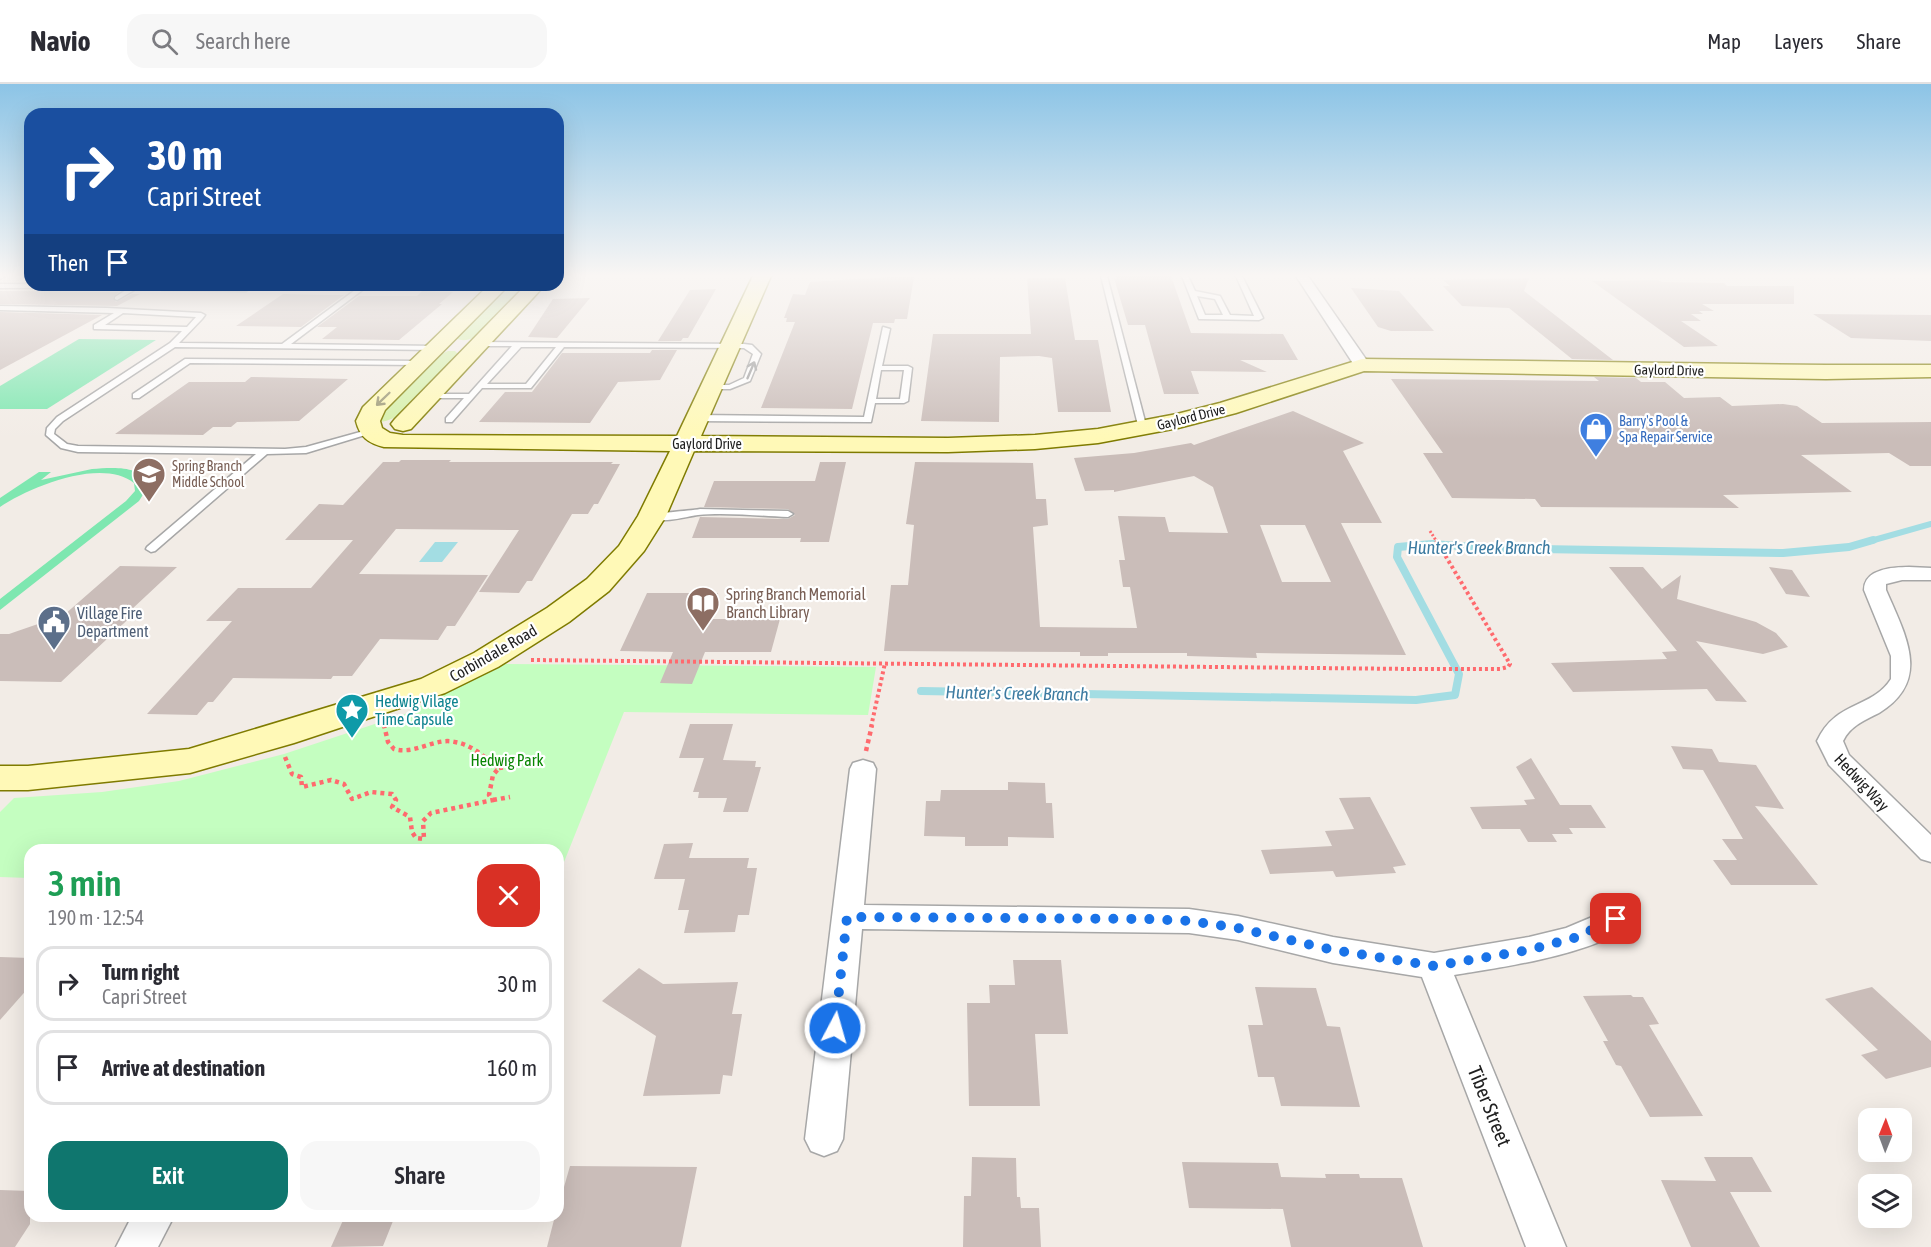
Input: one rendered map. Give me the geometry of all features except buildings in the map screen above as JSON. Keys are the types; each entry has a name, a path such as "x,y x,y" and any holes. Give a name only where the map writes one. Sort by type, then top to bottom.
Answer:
{"street":[{"path":"454,330 375,407 368,421 371,432 403,424 494,330"},
{"name":"Corbindale Road","path":"0,778 28,778 190,761 281,735 434,686 486,660 558,615 598,585 630,551 652,516 737,330"},
{"path":"1339,330 1362,365"},
{"path":"436,348 481,344"},
{"name":"Gaylord Drive","path":"403,424 417,435 447,431 691,431 958,445 1035,442 1143,429 1228,408 1362,365 1807,372 1931,371"},
{"name":"Gaylord Drive","path":"371,432 384,440 447,431"},
{"name":"Hedwig Way","path":"1931,574 1899,573 1875,580 1875,590 1904,662 1903,680 1893,695 1835,728 1830,741 1838,759 1931,852"},
{"path":"824,1139 862,769"},
{"path":"847,917 1189,921 1238,928 1333,950 1434,966 1529,950 1574,938 1616,919"},
{"name":"Tiber Street","path":"1434,966 1546,1247"},
{"path":"136,1247 151,1222"}],"lane":[{"path":"186,330 173,345 60,419 51,428 50,435 64,446 78,449 263,453 306,450 371,432"},
{"path":"284,346 305,330"},
{"path":"691,431 868,420 886,330"},
{"path":"1118,330 1143,429"},
{"path":"481,344 730,346"},
{"path":"173,345 436,348"},
{"path":"447,431 471,396 518,345"},
{"path":"480,386 528,386 562,345"},
{"path":"136,396 188,361 420,363"},
{"path":"871,401 904,401 908,368 878,368"},
{"path":"431,396 471,396"},
{"path":"151,549 263,453"},
{"path":"652,516 678,516 700,512 788,513"}],"path":[{"path":"486,660 1413,669 1500,669 1508,667 1510,664 1430,531"},
{"path":"862,769 885,663"},
{"path":"380,704 389,744 397,751 413,751 432,744 455,741 472,752 484,754 499,768"},
{"path":"281,735 289,768 292,774 301,777 302,787 331,780 344,784 352,799 361,794 378,791 392,794 396,800 392,807 410,817 412,832 416,838 424,839 423,821 431,813 510,797"},
{"path":"492,800 489,795 493,775 499,768 507,767"}],"green space":[{"path":"461,330 485,330 476,337 466,340 457,339"},
{"path":"79,339 156,340 47,409 0,409 0,386"},
{"path":"448,351 455,351 459,355 421,397 397,416 386,421 377,421 383,405 433,358"},
{"path":"92,469 132,470 145,478 149,485 139,501 0,610 0,599 126,501 135,491 134,483 120,476 104,473 85,474 47,484 0,507 0,498 39,472 51,472 41,480"},
{"name":"Hedwig Park","path":"495,664 876,667 868,715 624,712 564,862 564,844 24,844 24,878 0,877 0,812 14,798 102,792 179,781 284,754 408,713"}],"water":[{"path":"435,542 458,542 442,562 419,562"}],"waterway":[{"name":"Hunter's Creek Branch","path":"1867,542 1931,524"},
{"name":"Hunter's Creek Branch","path":"921,691 1416,700 1455,695 1459,674 1397,557 1398,547 1432,544 1486,548 1783,553 1849,547 1873,540"}],"place":[{"name":"Barry's Pool & Spa Repair Service","path":"1596,458"},
{"name":"Spring Branch Middle School","path":"149,503"},
{"name":"Spring Branch Memorial Branch Library","path":"703,632"},
{"name":"Village Fire Department","path":"54,651"},
{"name":"Hedwig Vilage Time Capsule","path":"352,739"}],"route":[{"path":"835,1028 847,917 1189,921 1238,928 1333,950 1434,966 1529,950 1574,938 1616,919"}]}
